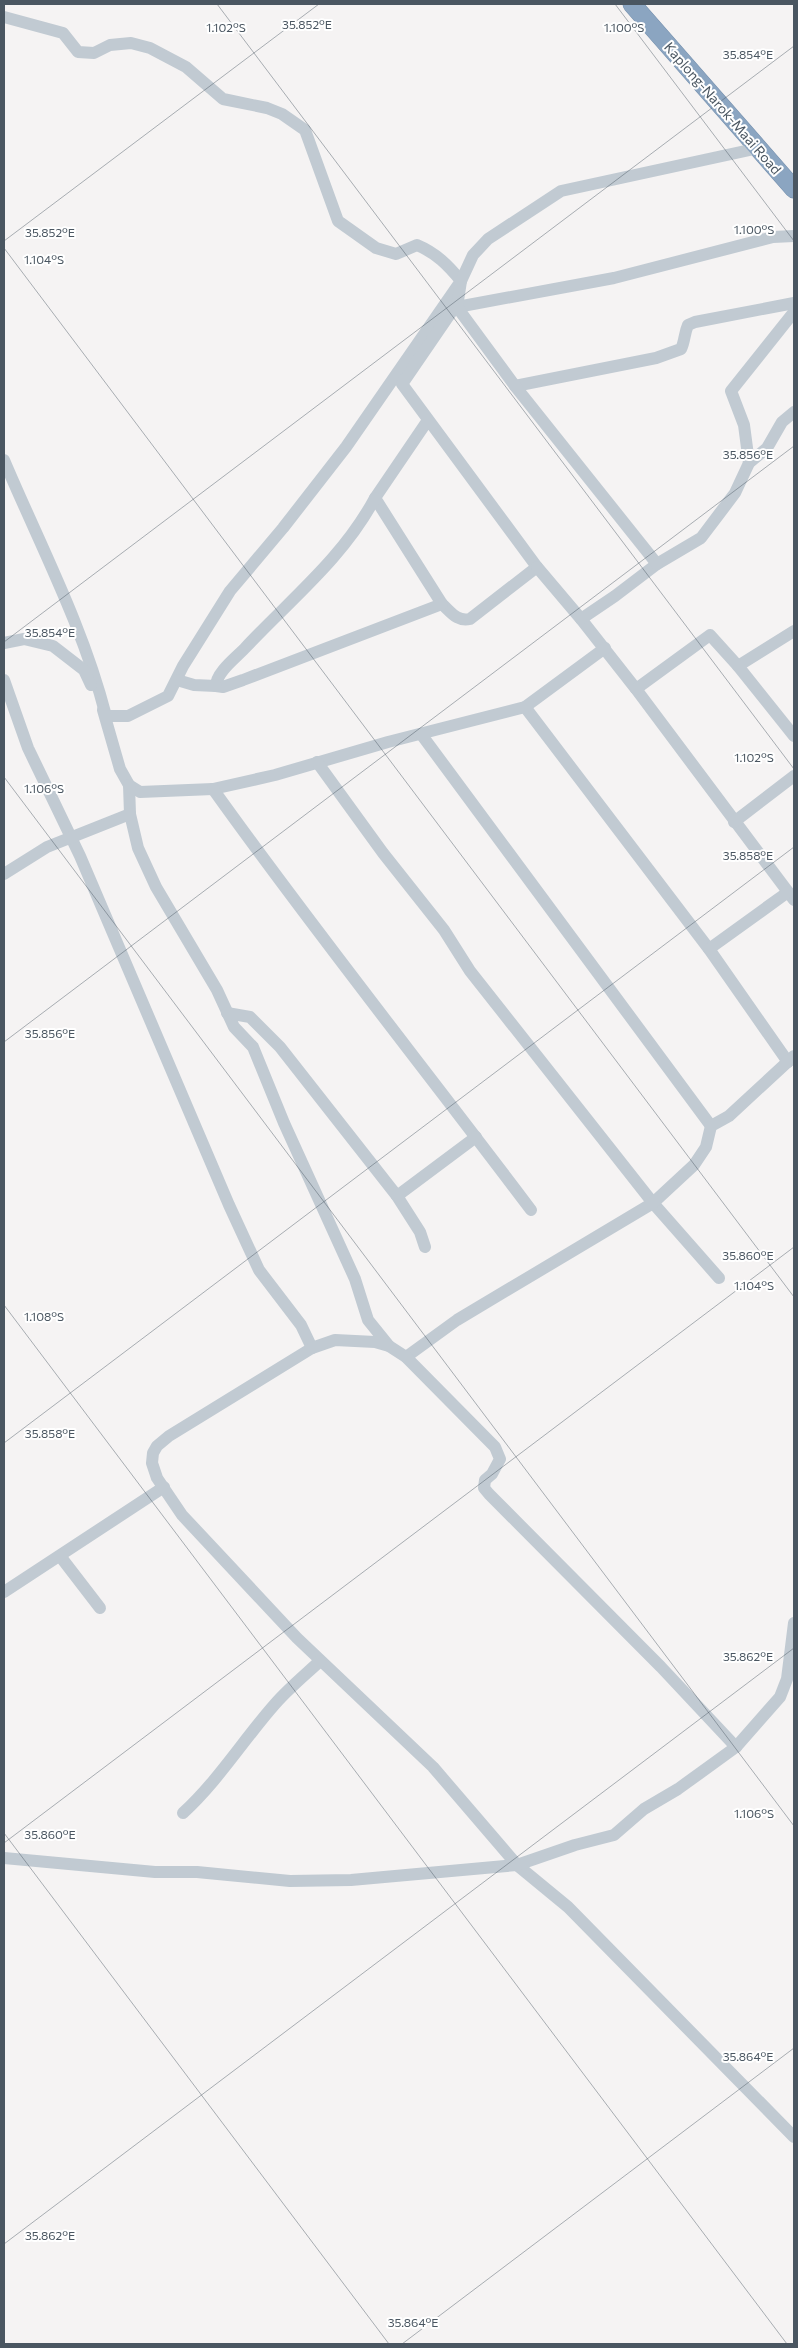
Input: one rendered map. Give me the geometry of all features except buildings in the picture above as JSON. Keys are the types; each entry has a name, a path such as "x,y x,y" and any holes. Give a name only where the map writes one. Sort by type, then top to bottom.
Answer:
{"highway":[{"name":"Kaplong-Narok-Maai Road","path":"632,4 794,189"}],"street":[{"path":"4,17 63,33 78,52 94,53 110,45 131,43 150,48 186,67 223,99 267,108 282,114 305,130 338,221 376,248 396,254 418,245 430,250 449,266 460,281 457,307 515,386 656,564"},
{"path":"106,716 128,716 168,696 183,666 230,591 283,528 346,446 460,281 473,255 488,239 561,191 758,148"},
{"path":"708,948 791,896 605,648 537,567 402,384 452,310 457,307 614,278 773,237 794,236"},
{"path":"515,386 656,358 681,349 684,342 683,335 688,325 695,322 794,303"},
{"path":"749,463 744,425 731,391 794,312"},
{"path":"581,619 615,596 656,564 701,538 734,493 749,463 767,448 782,422 794,412"},
{"path":"216,686 218,677 320,574 354,532 428,420"},
{"path":"4,460 73,616 98,686 120,769 129,785 130,814 138,848 156,887 217,990 234,1027 253,1047 288,1132 355,1279 368,1320 389,1346 406,1358 495,1447 500,1459 492,1474 485,1480 484,1488 489,1494 661,1667 736,1747"},
{"path":"375,498 442,604 455,617 463,620 470,619 537,567"},
{"path":"177,680 194,685 224,687 442,604"},
{"path":"738,666 794,631"},
{"path":"636,689 710,635 738,666 794,736"},
{"path":"4,643 24,638 53,646 84,670 106,716"},
{"path":"129,785 140,792 213,788 525,707 605,648"},
{"path":"4,680 28,748 72,838 232,1214 259,1270 300,1325 312,1348"},
{"path":"406,1358 457,1320 653,1203 694,1165 706,1147 711,1126 729,1116 791,1059 525,707"},
{"path":"421,734 711,1126"},
{"path":"317,762 383,853 444,930 470,971 653,1203 719,1278"},
{"path":"734,822 794,776"},
{"path":"213,788 303,914 530,1210"},
{"path":"4,874 47,847 130,814"},
{"path":"227,1013 250,1017 280,1047 397,1196 420,1232 425,1247"},
{"path":"397,1196 476,1138"},
{"path":"389,1346 375,1342 335,1340 312,1348 170,1436 157,1446 152,1463 158,1478 182,1515 262,1603 276,1614 320,1661 433,1766 517,1865 568,1907 794,2137"},
{"path":"4,1592 164,1487"},
{"path":"60,1556 100,1608"},
{"path":"4,1858 155,1872 197,1872 290,1880 351,1880 517,1865 575,1844 614,1835 644,1809 678,1789 736,1747 773,1706 791,1681 794,1623"},
{"path":"183,1813 204,1794 213,1779 276,1703 320,1661"}]}
